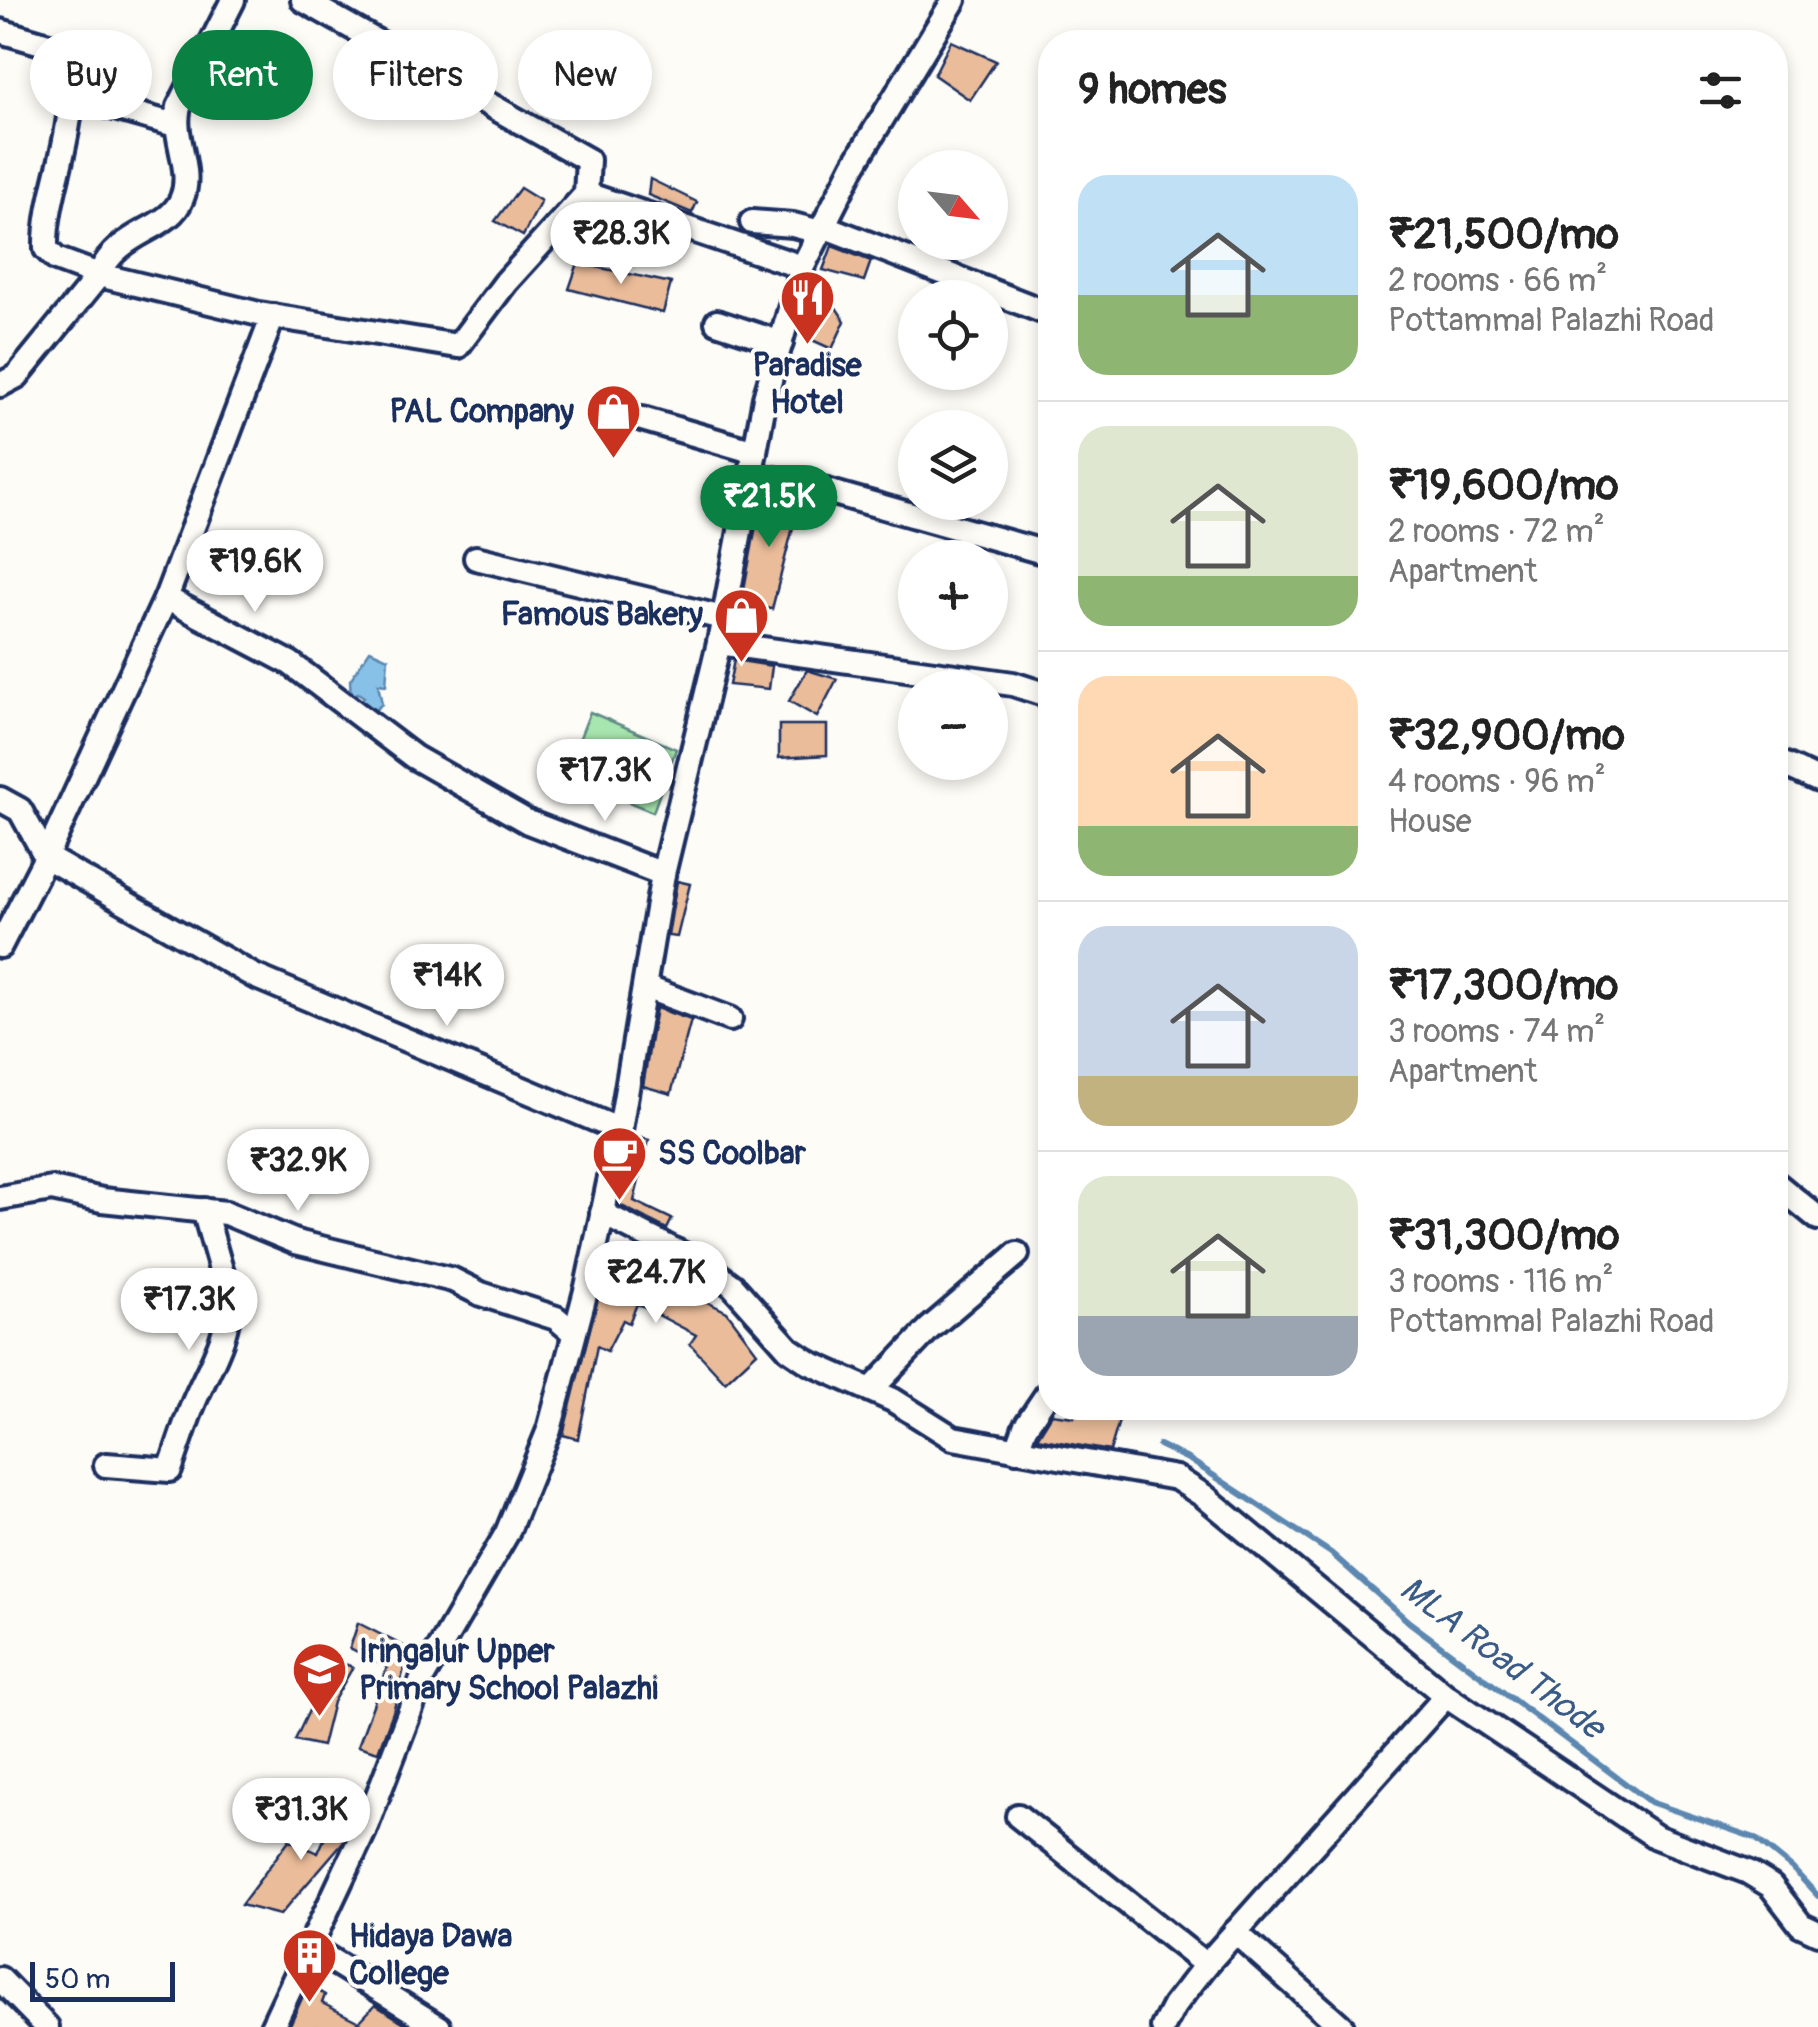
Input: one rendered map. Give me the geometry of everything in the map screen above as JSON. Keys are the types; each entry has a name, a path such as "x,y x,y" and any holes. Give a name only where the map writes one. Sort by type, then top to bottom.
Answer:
{"street":[{"path":"0,386 17,376 120,243 171,215 183,196 184,160 174,124 179,106 234,0"},
{"path":"66,120 62,153 47,208 48,255 99,275 273,316 458,346 506,282 586,194 588,160 303,0"},
{"path":"272,2027 364,1829 423,1676 508,1533 549,1430 620,1130 664,874 719,643 752,463 802,267 854,164 954,0"},
{"path":"0,31 30,40"},
{"path":"152,118 174,124"},
{"path":"586,194 802,267"},
{"path":"752,222 822,229 1038,310"},
{"path":"0,946 46,857 166,598 273,316"},
{"path":"716,322 781,343"},
{"path":"642,420 802,484 1038,551"},
{"path":"476,558 723,618"},
{"path":"166,598 290,663 414,757 528,822 664,874"},
{"path":"719,643 1013,684 1038,692"},
{"path":"1788,766 1818,780"},
{"path":"0,800 20,810 46,857 254,976 620,1130"},
{"path":"645,987 730,1019"},
{"path":"0,1198 52,1188 102,1200 226,1212 296,1242 453,1280 480,1294 556,1318 574,1333"},
{"path":"1788,1194 1818,1218"},
{"path":"106,1465 170,1470 195,1400 210,1374 229,1314 204,1210"},
{"path":"602,1213 708,1268 733,1286 789,1349 810,1363 872,1390 952,1438 1176,1478 1204,1496 1446,1696 1656,1837 1748,1872 1771,1886 1801,1925 1818,1932"},
{"path":"872,1390 929,1329 1017,1254"},
{"path":"1017,1450 1025,1427 1038,1408"},
{"path":"1164,2027 1174,2006 1234,1932 1446,1696"},
{"path":"1018,1816 1206,1965"},
{"path":"1234,1932 1342,2027"},
{"path":"310,1947 440,2027"},
{"path":"0,1979 47,2027"}],"green space":[{"path":"590,712 676,749 653,812 565,776"}],"water":[{"path":"370,650 388,658 386,685 378,684 382,704 372,713 361,701 364,697 358,693 351,696 350,680"}],"building":[{"path":"951,41 996,61 970,100 934,75"},
{"path":"650,179 697,202 692,213 648,195"},
{"path":"520,188 541,201 523,236 495,221"},
{"path":"832,246 871,261 864,281 823,270"},
{"path":"578,263 671,283 663,313 569,289"},
{"path":"816,291 833,303 845,321 832,349 801,335"},
{"path":"762,494 800,500 772,609 741,605"},
{"path":"734,660 772,666 769,689 729,685"},
{"path":"807,670 837,679 817,717 789,701"},
{"path":"779,725 827,725 827,755 779,758"},
{"path":"677,881 690,884 677,937 668,936"},
{"path":"656,1008 691,1020 671,1094 643,1086"},
{"path":"634,1136 649,1140 634,1201 672,1219 667,1229 620,1205"},
{"path":"609,1253 727,1312 757,1352 725,1382 690,1344 696,1335 637,1304 629,1323 623,1320 607,1351 597,1346 578,1439 563,1435"},
{"path":"1048,1420 1119,1420 1110,1451 1037,1438"},
{"path":"358,1623 409,1649 378,1752 358,1746 387,1667 350,1648"},
{"path":"333,1660 353,1667 333,1702 322,1746 295,1740"},
{"path":"348,1785 362,1795 343,1842 280,1915 241,1905 289,1840 318,1853"},
{"name":"Hidaya Dawa College","path":"308,1985 325,1995 322,2003 359,2022 375,2005 411,2027 289,2027"}],"waterway":[{"name":"MLA Road Thode","path":"1159,1445 1190,1460 1331,1553 1409,1622 1650,1802 1755,1838 1818,1896"}],"place":[{"name":"Paradise Hotel","path":"807,346"},
{"name":"PAL Company","path":"613,461"},
{"name":"Famous Bakery","path":"742,664"},
{"name":"SS Coolbar","path":"619,1203"},
{"name":"Iringalur Upper Primary School Palazhi","path":"320,1719"},
{"name":"Hidaya Dawa College","path":"310,2004"}]}
